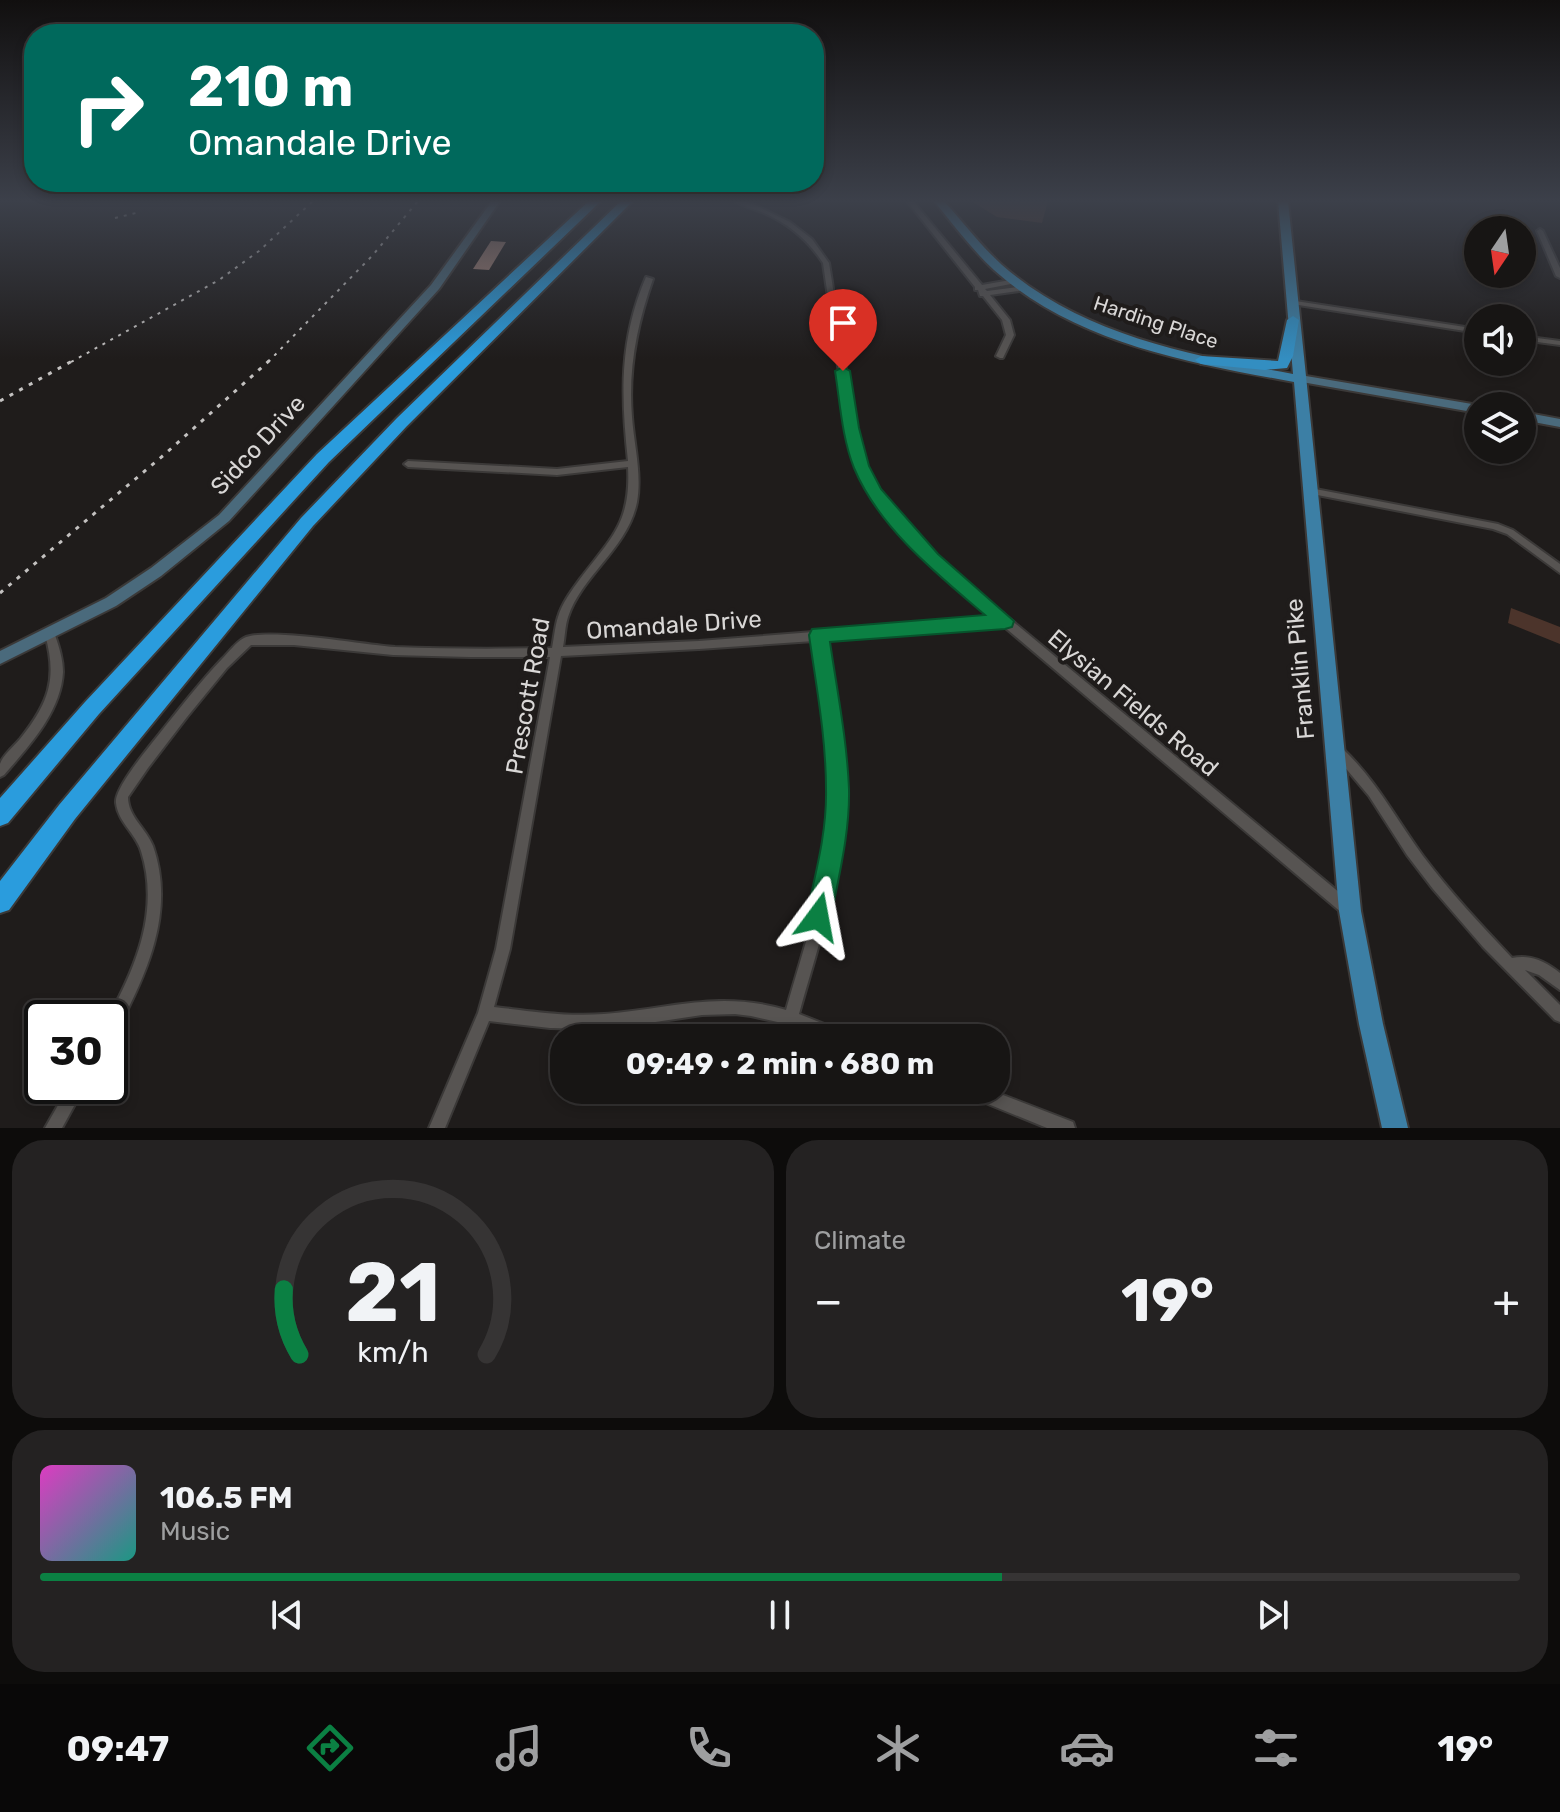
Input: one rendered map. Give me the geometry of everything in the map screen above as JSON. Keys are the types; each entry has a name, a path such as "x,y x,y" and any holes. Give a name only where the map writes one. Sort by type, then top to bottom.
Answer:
{"highway":[{"path":"111,687 175,606 289,483 465,311 529,254"},
{"path":"0,815 111,687 356,425 539,254"},
{"path":"0,901 67,812 307,522 402,422 581,254"},
{"path":"1201,360 1271,367 1282,365 1287,358 1288,333 1293,320"}],"main road":[{"name":"Sidco Drive","path":"0,658 50,635 127,592 224,518 418,306 460,254"},
{"name":"Harding Place","path":"985,254 1021,285 1101,328 1201,360 1300,379"},
{"name":"Franklin Pike","path":"1288,254 1350,911 1395,1128"},
{"path":"1300,379 1464,407"},
{"path":"1536,419 1560,423"}],"street":[{"name":"Elysian Fields Road","path":"820,254 829,275 851,428 861,466 888,511 932,559 1350,911"},
{"path":"951,254 1010,328 1000,356"},
{"path":"1550,254 1560,276"},
{"name":"Prescott Road","path":"437,1128 485,1013 512,910 563,617 574,593 627,517 633,495 626,407 629,357 633,326 649,279"},
{"path":"980,291 1021,285"},
{"path":"980,291 1021,285"},
{"path":"1292,302 1464,329"},
{"path":"1536,340 1560,343"},
{"path":"408,464 557,472 632,464"},
{"path":"1310,491 1495,526 1517,537 1560,569"},
{"name":"Omandale Drive","path":"124,1000 139,971 155,912 152,863 138,830 123,808 122,796 228,660 250,640 266,638 400,651 556,653 1005,621"},
{"path":"0,771 39,724 51,701 59,672 50,635"},
{"path":"791,1017 824,896 837,820 836,758 819,635"},
{"path":"1333,748 1369,782 1421,863 1511,965 1560,1015"},
{"path":"1511,965 1527,962 1538,966 1560,983"},
{"path":"485,1013 586,1022 727,1007 756,1009 808,1024"},
{"path":"53,1128 67,1104"},
{"path":"1006,1104 1067,1128"}],"shaded area":[{"path":"1511,608 1560,627 1560,644 1508,623"}],"building":[{"path":"483,254 499,254 489,270 473,269"}],"railway":[{"path":"71,362 219,280 255,254"},
{"path":"270,360 374,254"},
{"path":"0,401 74,360"},
{"path":"0,593 165,454 270,360"}],"route":[{"path":"818,917 835,836 838,789 819,635 1005,621 932,559 896,521 875,493 861,466 851,428 843,371"}]}
